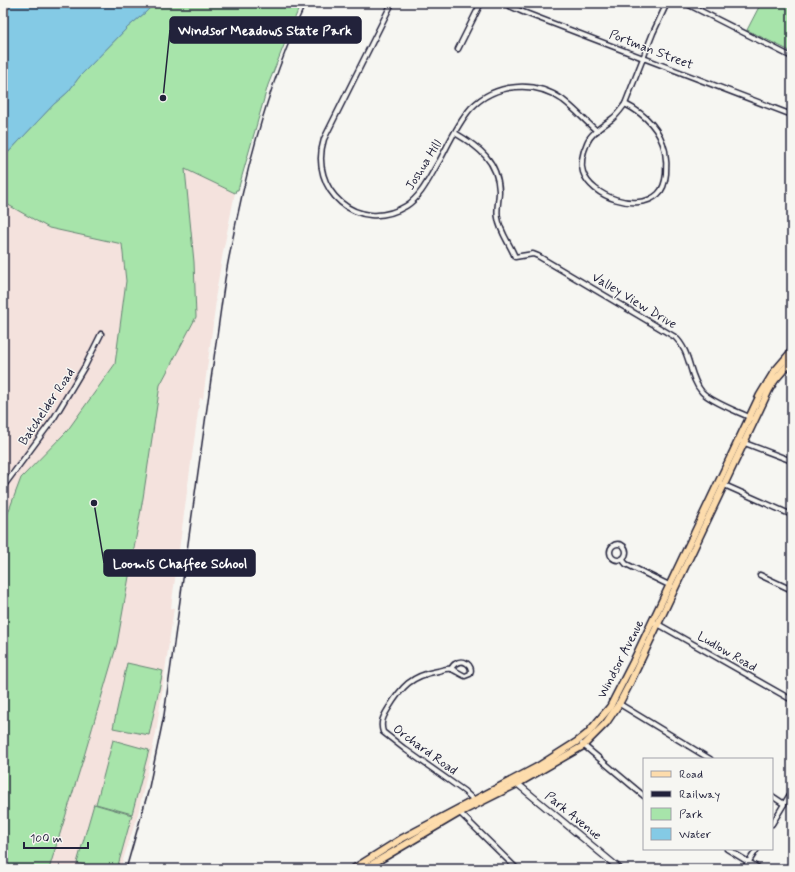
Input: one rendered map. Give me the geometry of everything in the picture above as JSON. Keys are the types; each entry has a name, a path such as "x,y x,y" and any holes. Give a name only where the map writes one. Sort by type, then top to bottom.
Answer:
{"main road":[{"name":"Windsor Avenue","path":"353,869 401,839 515,782 581,743 616,702 741,442 766,384 789,363 792,351"},
{"name":"Park Avenue","path":"515,782 620,869"},
{"name":"Windsor Avenue","path":"364,869 458,811"}],"street":[{"name":"Joshua Hill","path":"392,3 324,139 320,161 322,174 328,188 341,203 359,212 378,215 398,210 412,202 428,180 466,115 481,99 506,88 526,87 544,90 562,100 597,131"},
{"path":"458,50 481,3"},
{"name":"Portman Street","path":"503,3 792,115"},
{"path":"625,104 643,115 651,123 659,134 664,146 666,168 663,186 659,194 641,203 628,203 614,199 599,192 590,183 584,173 582,161 584,150 588,141 597,131 619,113 625,104 653,33 667,3"},
{"path":"685,3 792,57"},
{"name":"Valley View Drive","path":"455,133 471,142 482,151 496,174 499,189 497,216 499,224 515,257 533,254 538,256 675,337 685,350 698,386 702,392 714,400 752,418"},
{"name":"Batchelder Road","path":"3,487 54,418 79,378 101,334"},
{"path":"741,442 792,461"},
{"path":"721,484 792,515"},
{"path":"622,559 626,564 672,587"},
{"path":"760,575 792,590"},
{"name":"Ludlow Road","path":"655,622 792,700"},
{"name":"Orchard Road","path":"450,669 456,663 461,661 467,662 470,665 471,670 470,674 465,676 450,669 425,673 409,682 399,691 382,719 382,730 406,750 464,791 476,802"},
{"path":"616,702 708,758"},
{"path":"581,743 643,795"},
{"path":"773,822 792,791"},
{"path":"773,797 784,804"},
{"path":"458,811 516,869"},
{"path":"729,850 760,869"},
{"path":"744,869 755,850"}],"shaded area":[{"path":"54,104 235,193 215,299 216,301 203,399 200,398 171,608 174,608 156,733 138,814 120,869 3,869 3,158"}],"green space":[{"path":"154,3 301,3 268,85 238,190 236,190 235,193 185,169 194,262 196,317 160,385 143,498 117,644 49,869 3,869 3,830 5,824 3,769 3,526 21,478 67,431 115,364 126,281 122,244 49,228 3,202 3,158 54,104 68,92 80,76"},
{"path":"761,3 792,3 792,52 747,30"},
{"path":"127,663 163,671 149,735 113,728"},
{"path":"113,740 149,750 132,814 96,804"},
{"path":"94,804 132,815 117,869 99,869 77,863"}],"water":[{"path":"3,3 154,3 80,76 68,92 54,104 3,158"}],"railway":[{"path":"126,869 148,792 164,715 225,279 239,208 256,138 278,70 306,3"}],"place":[{"name":"Windsor Meadows State Park","path":"163,98"},
{"name":"Loomis Chaffee School","path":"94,503"}]}
